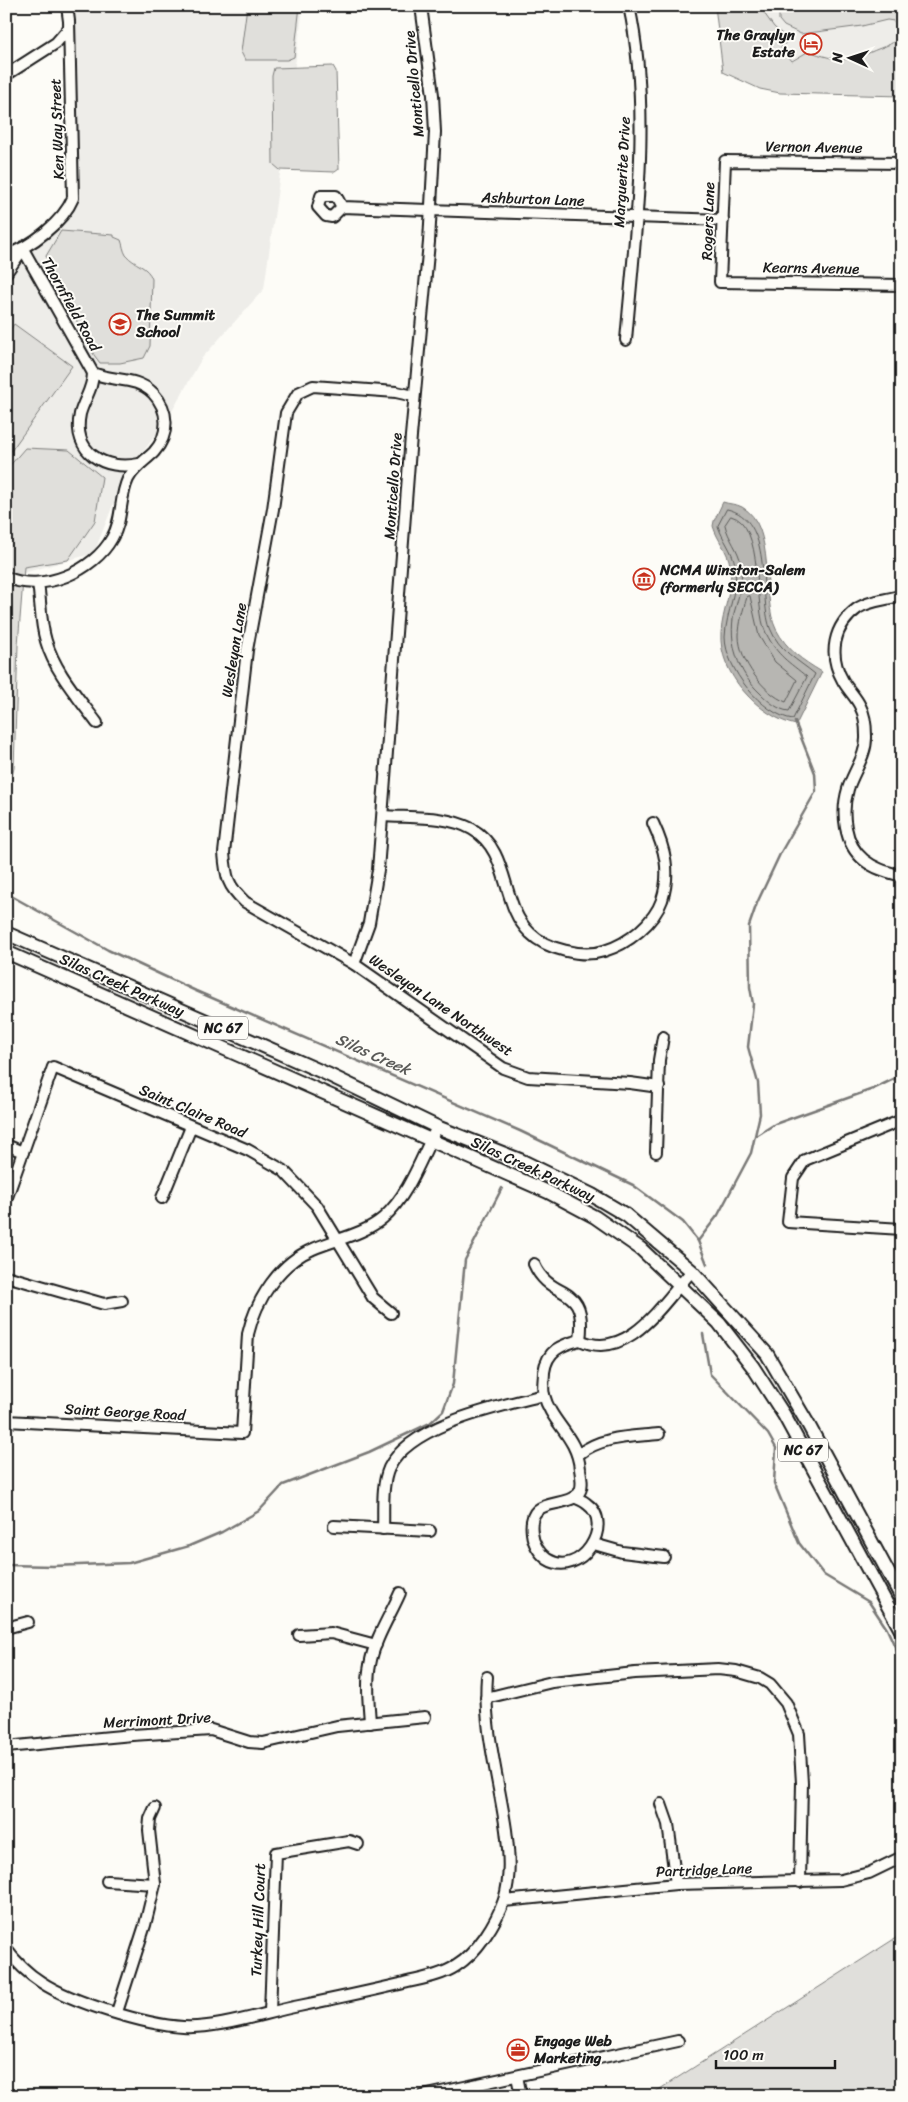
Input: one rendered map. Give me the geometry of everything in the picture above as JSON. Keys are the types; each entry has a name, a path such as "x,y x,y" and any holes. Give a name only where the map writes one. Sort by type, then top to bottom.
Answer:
{"main road":[{"name":"Silas Creek Parkway","path":"6,933 327,1074 437,1127 520,1160 592,1195 626,1215 692,1271 767,1354 808,1424 902,1598"},
{"name":"Silas Creek Parkway","path":"6,952 548,1192 595,1217 641,1248 719,1323 753,1367 784,1415 902,1632"}],"street":[{"name":"Ken Way Street","path":"6,255 23,249 65,212 73,198 67,6"},
{"name":"Monticello Drive","path":"354,964 370,916 378,870 414,396 431,210 435,132 433,95 421,6"},
{"name":"Marguerite Drive","path":"626,340 636,218 640,78 636,40 629,6"},
{"path":"6,75 56,43 68,29"},
{"name":"Vernon Avenue","path":"725,161 902,163"},
{"name":"Rogers Lane","path":"720,282 725,161"},
{"name":"Ashburton Lane","path":"342,207 723,220"},
{"name":"Thornfield Road","path":"6,273 23,249 93,373 92,389 84,403 79,423 86,448 94,458 106,464 123,467 139,464"},
{"name":"Kearns Avenue","path":"720,282 902,285"},
{"name":"Thornfield Road","path":"6,577 38,583 69,574 88,564 104,549 116,528 126,482 139,464 153,453 164,437 166,420 160,403 153,393 141,384 93,373"},
{"name":"Wesleyan Lane","path":"354,964 245,902 233,891 226,878 224,853 247,650 273,509 286,412 298,393 312,386 396,392 414,396"},
{"path":"38,583 41,617 51,655 61,674 97,723"},
{"path":"902,595 859,608 841,626 834,642 834,660 842,680 860,706 865,721 866,739 848,789 845,806 845,824 851,843 862,859 878,869 902,876"},
{"path":"383,816 446,821 473,830 490,845 502,869 506,888 516,913 530,934 560,951 576,953 604,951 630,937 651,920 661,902 667,884 666,858 653,823"},
{"name":"Wesleyan Lane Northwest","path":"354,964 503,1068 528,1077 630,1083 659,1087"},
{"path":"656,1152 659,1060 663,1036"},
{"name":"Saint Claire Road","path":"6,1200 53,1067 248,1150 282,1170 309,1195 373,1298 391,1313"},
{"path":"902,1120 805,1160 793,1178 788,1222 902,1229"},
{"path":"162,1198 191,1127"},
{"path":"338,1240 373,1224 396,1205 408,1187 437,1127"},
{"path":"6,1146 23,1152"},
{"name":"Saint George Road","path":"6,1421 242,1433 248,1334 256,1310 275,1280 295,1259 314,1248 338,1240"},
{"path":"534,1264 543,1279 578,1304 582,1315 580,1340"},
{"path":"574,1497 587,1503 594,1511 597,1531 594,1544 580,1559 559,1564 542,1555 533,1540 532,1525 537,1512 545,1505 574,1497 579,1493 581,1486 578,1454 553,1414 544,1395 545,1366 551,1353 562,1345 580,1340 591,1345 605,1344 630,1336 644,1326 692,1271"},
{"path":"6,1276 104,1304 122,1300"},
{"path":"383,1529 386,1476 399,1454 410,1445 454,1419 544,1395"},
{"path":"578,1454 594,1444 608,1440 659,1434"},
{"path":"334,1526 430,1531"},
{"path":"594,1544 622,1552 664,1557"},
{"path":"370,1723 368,1694 370,1665 376,1645 400,1593"},
{"path":"6,1628 28,1622"},
{"path":"300,1635 332,1633 376,1645"},
{"path":"486,1698 552,1682 635,1672 718,1669 736,1671 760,1678 770,1684 786,1703 799,1734 802,1784 800,1882"},
{"path":"6,1949 26,1971 45,1984 70,1996 116,2012 184,2027 216,2024 446,1972 475,1950 504,1901 509,1865 508,1847 486,1698 487,1677"},
{"name":"Merrimont Drive","path":"6,1747 211,1730 249,1742 263,1743 330,1727 425,1717"},
{"path":"661,1804 668,1824 676,1884"},
{"path":"116,2012 145,1925 155,1884 149,1830 150,1819 155,1808"},
{"name":"Turkey Hill Court","path":"270,2012 276,1853 349,1841 358,1844"},
{"name":"Partridge Lane","path":"504,1901 676,1884 800,1882 856,1878 902,1857"},
{"path":"107,1882 155,1884"},
{"path":"423,2096 678,2041"},
{"path":"517,2076 521,2096"}],"shaded area":[{"name":"The Summit School","path":"67,6 295,6 302,15 264,289 202,358 167,420 124,477 94,553 20,574 6,566 6,270 70,204"},
{"path":"247,6 300,6 294,57 287,60 245,60 241,52"},
{"name":"The Graylyn Estate","path":"715,6 902,6 902,96 780,93 760,89 723,72"},
{"name":"The Graylyn Estate","path":"715,6 759,6 774,27 789,40 781,47 792,61 809,51 833,58 856,58 892,43 899,36 899,32 894,21 887,20 862,26 801,34 784,26 779,20 779,9 784,10 785,6 902,6 902,96 780,93 760,89 723,72"},
{"path":"333,66 336,71 339,169 335,172 280,170 273,164 272,76 274,68"},
{"path":"61,231 114,235 114,237 121,240 126,255 144,268 150,275 152,279 150,346 144,358 120,363 100,363 94,355 51,270 46,256"},
{"path":"14,324 72,366 6,458 6,336"},
{"path":"25,448 69,450 102,477 95,521 68,560 24,567 18,645 14,768 6,799 6,470"},
{"path":"902,1934 902,2096 649,2096"}],"water":[{"path":"723,502 740,506 753,516 760,530 764,546 769,600 776,629 785,643 796,654 822,672 796,725 768,713 755,703 734,678 726,663 721,633 731,574 727,555 713,526"}],"waterway":[{"path":"698,1241 718,1215 751,1153 760,1114 758,1083 748,1047 753,1004 750,987 749,926 757,903 781,852 816,791 815,773 795,722"},
{"name":"Silas Creek","path":"6,893 108,950 196,991 520,1131 633,1185 683,1222 698,1241 707,1264"},
{"path":"756,1136 775,1124 873,1089 902,1075"},
{"path":"6,1565 53,1566 129,1563 189,1546 222,1532 259,1511 283,1485 369,1452 430,1423 443,1411 453,1384 465,1260 502,1188"},
{"name":"Silas Creek","path":"703,1334 710,1374 768,1434 776,1448 774,1483 799,1543 824,1575 869,1602 887,1629 902,1662"}],"place":[{"name":"The Graylyn Estate","path":"811,44"},
{"name":"The Summit School","path":"120,324"},
{"name":"NCMA Winston-Salem (formerly SECCA)","path":"644,579"},
{"name":"Engage Web Marketing","path":"518,2050"}]}
